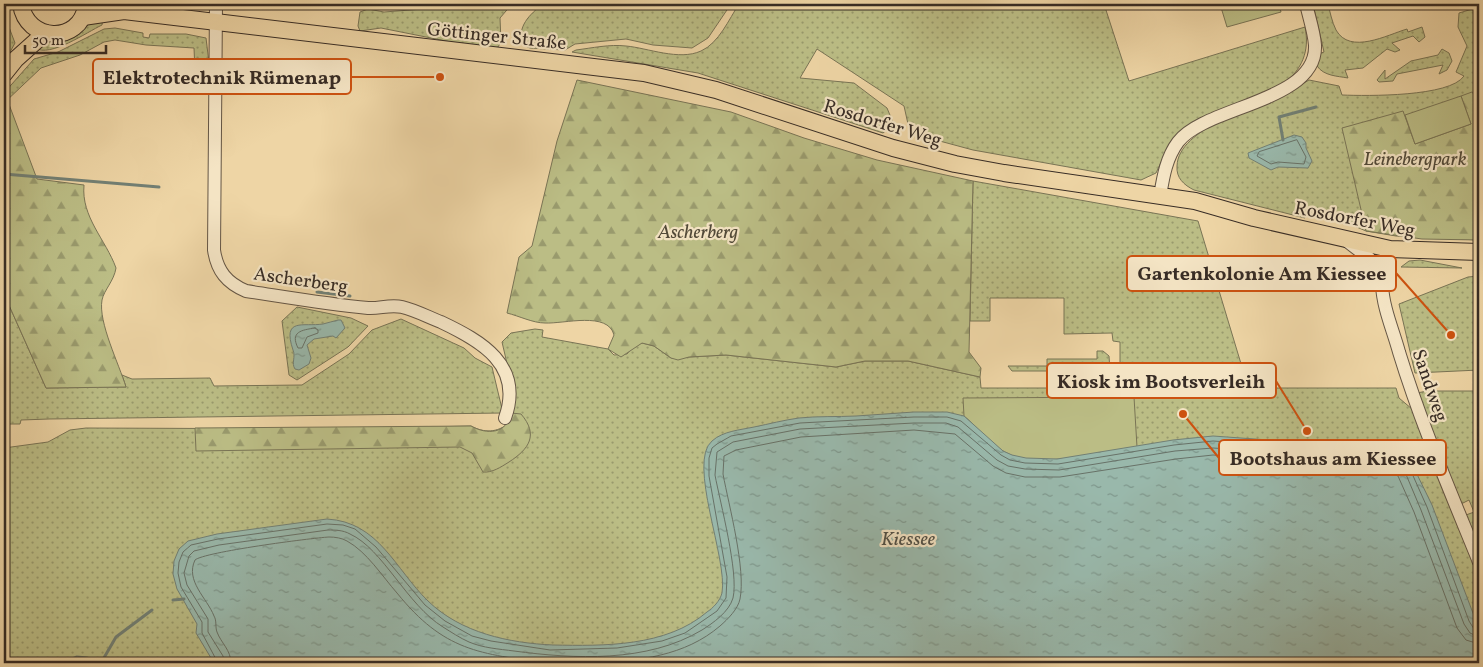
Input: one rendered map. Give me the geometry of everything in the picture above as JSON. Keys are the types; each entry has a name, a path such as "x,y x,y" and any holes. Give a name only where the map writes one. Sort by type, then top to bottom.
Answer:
{"main road":[{"path":"4,74 16,59 45,33 29,23 20,4"},
{"name":"Göttinger Straße","path":"105,4 124,11"},
{"name":"Göttinger Straße","path":"45,33 58,34 70,30 85,10 124,11 599,67"},
{"path":"16,59 29,23"},
{"name":"Rosdorfer Weg","path":"599,67 644,73 716,90 892,148 956,164 1160,196 1194,207 1254,218 1390,249 1479,252"}],"street":[{"name":"Ascherberg","path":"216,4 214,250 215,261 222,274 236,287 246,291 370,308 401,306 471,337 492,352 502,365 509,395 506,418"},
{"path":"1160,196 1168,162 1178,142 1186,134 1203,124 1286,88 1306,71 1314,53 1315,44 1306,4"},
{"path":"1342,238 1369,258 1382,287"},
{"name":"Sandweg","path":"1390,249 1383,263 1382,287 1385,302 1414,400 1479,562"},
{"name":"Sandweg","path":"1385,302 1390,249"}],"green space":[{"path":"512,4 500,18 501,42 498,47 491,50 381,28 360,31 358,26 360,12 368,9 384,12"},
{"path":"543,4 731,4 708,38 692,48 653,45 626,39 575,44 565,50 530,48 523,45 521,32 523,27 533,12"},
{"path":"739,4 1104,4 1129,81 1305,27 1306,44 1300,66 1290,79 1283,84 1185,127 1171,141 1156,173 1141,180 973,150 910,133 904,106 817,49 800,78 854,83 887,108 892,120 892,126 883,133 698,73 572,52 595,47 620,46 673,54 692,54 701,51 718,37"},
{"path":"1220,4 1279,4 1281,12 1227,27"},
{"path":"1313,4 1328,4 1336,30 1342,37 1350,41 1369,41 1407,29 1408,32 1422,27 1425,37 1419,42 1413,36 1392,43 1400,50 1395,52 1387,49 1363,68 1345,70 1348,78 1331,75 1323,72 1317,66 1318,54 1324,52"},
{"path":"1479,7 1479,240 1396,236 1366,231 1338,219 1306,213 1305,218 1194,190 1179,178 1177,166 1181,153 1190,141 1204,130 1239,112 1289,93 1309,80 1339,86 1342,95 1388,95 1426,92 1456,83 1464,76 1456,72 1467,46 1458,27 1459,13"},
{"path":"4,14 15,43 4,63"},
{"path":"103,18 102,25 59,47 50,50 35,48 39,44"},
{"path":"115,28 143,33 143,37 149,38 150,34 186,34 206,38 210,71 195,71 194,48 146,45 115,40 104,42 80,55 41,68 4,103 4,93 34,59 58,52 104,29"},
{"path":"1442,49 1449,53 1452,61 1447,70 1439,74 1443,65 1397,74 1393,81 1379,82 1377,80 1385,70 1385,79 1411,61 1438,55"},
{"name":"Ascherberg","path":"577,80 731,112 804,138 877,160 973,181 969,352 981,368 980,377 908,361 865,361 836,367 726,355 689,357 678,360 671,358 654,346 642,343 621,357 608,349 614,335 610,328 603,323 584,320 540,323 507,313 519,257 532,246 557,141"},
{"name":"Leinebergpark","path":"1472,92 1479,102 1479,240 1422,239 1366,231 1342,128 1403,111 1415,144 1471,124 1461,96"},
{"path":"1461,96 1471,124 1415,144 1405,115"},
{"path":"7,99 37,179 84,185 86,208 116,268 103,296 102,309 106,331 126,387 46,388 4,294 4,103"},
{"path":"973,181 1198,221 1245,377 1244,380 1236,380 1236,372 1120,372 1120,342 1113,341 1112,333 1064,334 1064,298 990,298 990,321 970,321"},
{"path":"1420,260 1462,268 1401,267 1409,261"},
{"path":"1479,276 1479,370 1415,373 1399,304 1468,277"},
{"path":"4,294 46,388 126,387 122,375 132,379 210,378 214,386 302,385 349,354 372,330 401,319 464,348 475,358 492,367 503,413 49,419 21,420 20,424 4,424"},
{"path":"297,307 351,318 368,326 348,347 297,380 289,375 282,321"},
{"path":"535,329 543,330 542,337 608,349 614,355 627,354 634,346 642,343 654,346 671,358 726,355 836,367 865,361 908,361 980,377 981,388 1396,388 1399,398 1412,409 1479,575 1479,663 4,663 4,448 48,442 70,430 86,428 339,429 471,426 486,431 500,429 509,423 512,385 502,342 511,333"},
{"path":"1097,351 1103,351 1109,356 1110,371 1012,371 1008,366 1047,366 1047,359 1097,359"},
{"path":"1427,391 1479,391 1479,548 1466,515 1474,512 1469,500 1461,504 1417,393"},
{"path":"1134,397 1137,447 1073,458 1039,460 1011,455 992,443 964,416 963,398"},
{"path":"511,413 521,414 530,429 529,441 522,452 516,457 500,468 486,472 483,472 472,453 460,447 196,451 195,428 471,426 483,431 496,431 505,425"}],"water":[{"path":"1294,135 1302,137 1306,143 1306,148 1312,161 1308,168 1278,167 1271,170 1249,158 1248,153"},
{"path":"341,320 345,328 336,338 333,336 314,339 307,345 311,358 309,364 299,370 295,369 293,364 294,353 290,340 292,328"},
{"name":"Kiessee","path":"947,412 964,416 1003,451 1026,458 1057,459 1173,440 1213,436 1338,445 1366,443 1389,448 1411,462 1432,505 1479,629 1479,663 214,663 196,633 197,624 177,589 173,574 174,561 179,549 188,541 217,534 327,519 345,522 373,538 385,549 428,601 455,621 486,634 520,642 553,645 613,644 654,638 691,624 714,606 722,593 722,578 704,469 705,452 712,441 732,431 799,418"}],"waterway":[{"path":"162,4 172,6"},
{"path":"1283,140 1279,117 1316,107"},
{"path":"4,174 159,187"},
{"path":"317,292 350,296"},
{"path":"173,600 184,599"},
{"path":"101,663 116,637 152,610"},
{"path":"63,663 77,657 87,658"}],"place":[{"name":"Elektrotechnik Rümenap","path":"440,77"},
{"name":"Gartenkolonie Am Kiessee","path":"1451,335"},
{"name":"Bootshaus am Kiessee","path":"1183,414"},
{"name":"Kiosk im Bootsverleih","path":"1307,431"}]}
